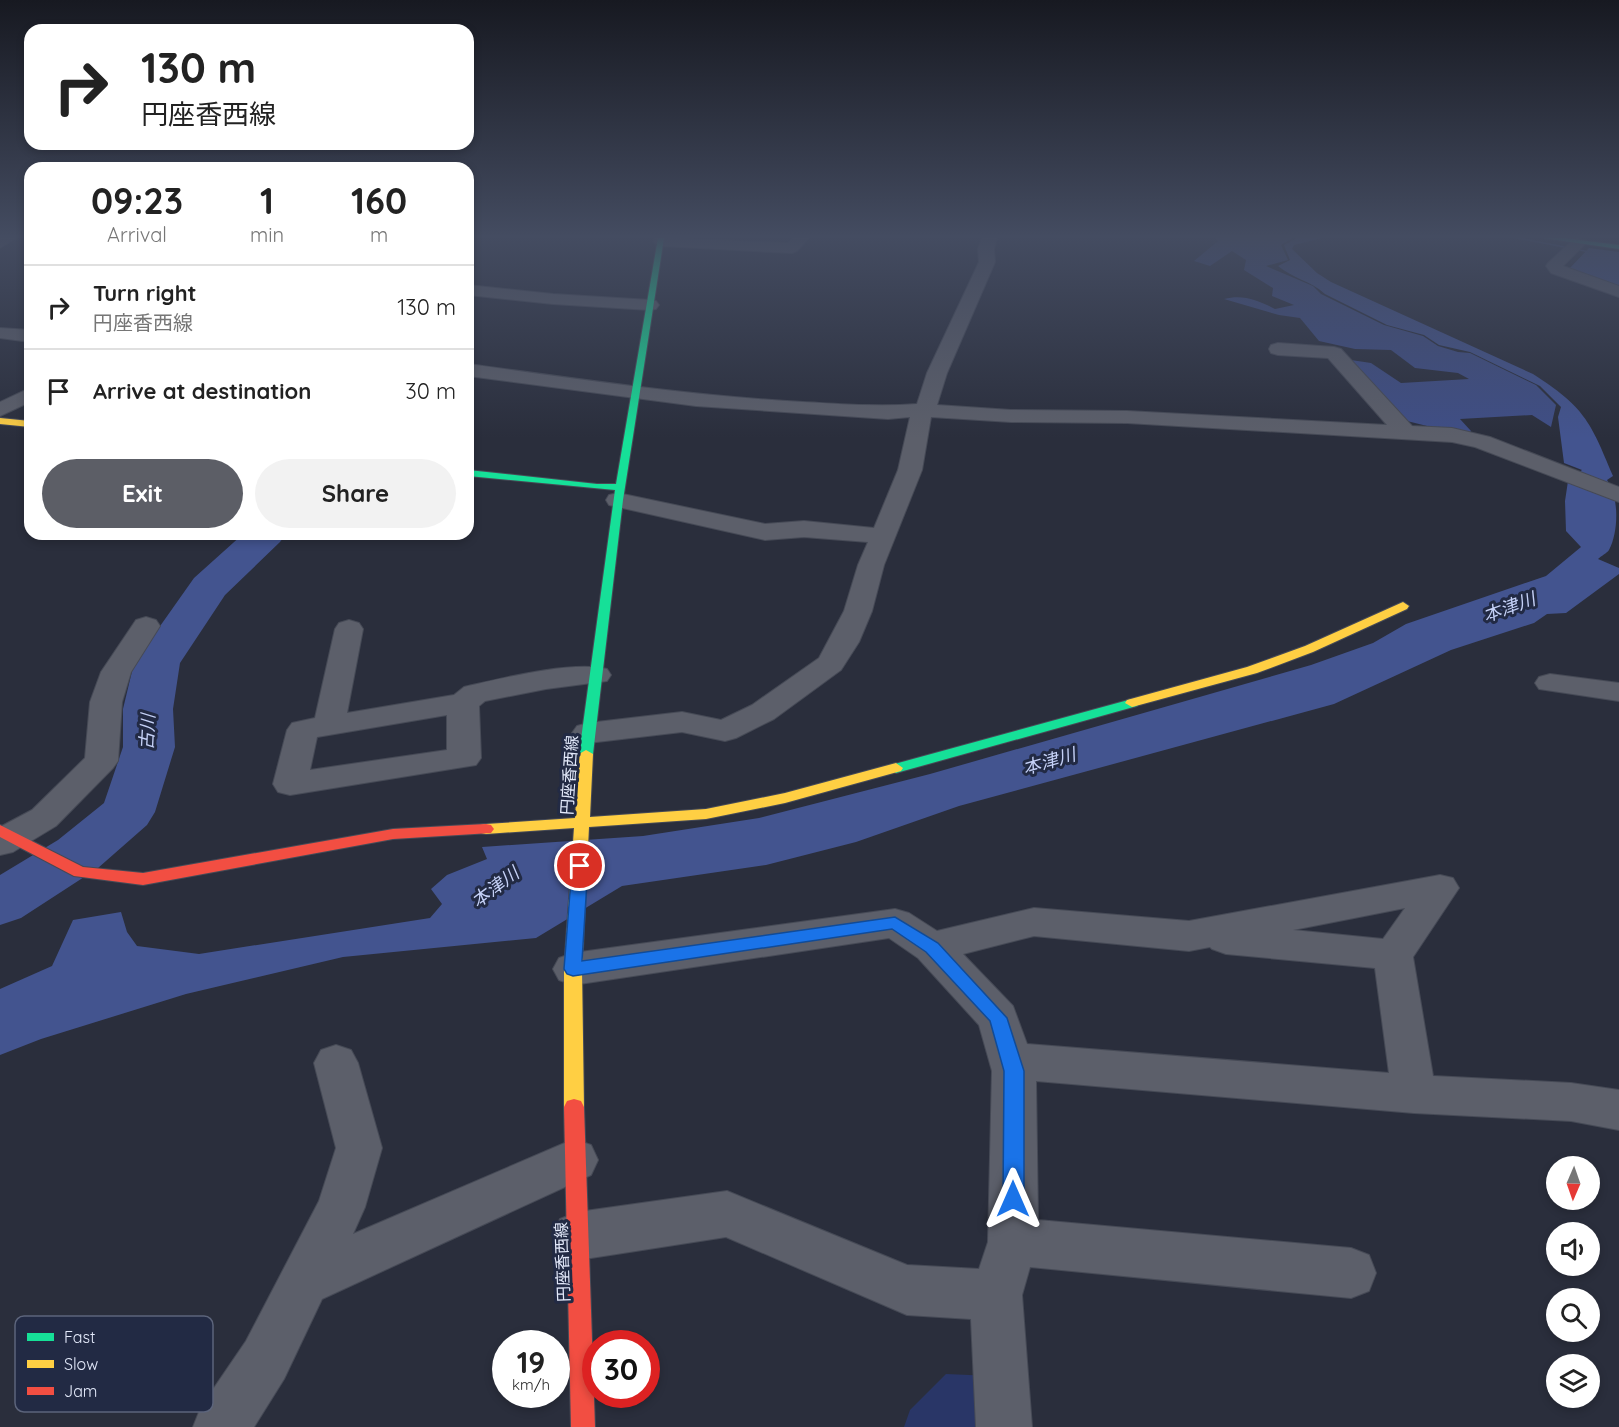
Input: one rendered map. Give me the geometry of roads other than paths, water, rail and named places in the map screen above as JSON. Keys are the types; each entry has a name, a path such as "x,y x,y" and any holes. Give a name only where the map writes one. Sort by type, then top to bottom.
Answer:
{"main road":[{"name":"円座香西線","path":"583,1427 574,1160 573,969 588,734 619,493 650,305"},
{"path":"0,421 24,423"},
{"path":"474,474 597,487 619,493"},
{"path":"8,838 80,872 143,879 393,834 582,824 706,814 796,795 1252,670 1309,649 1403,606"}],"street":[{"path":"588,734 682,722 725,731 764,712 830,664 844,642 858,611 882,537 910,470 921,414 937,373 969,305"},
{"path":"0,333 24,335"},
{"path":"1278,349 1334,353 1406,432"},
{"path":"474,371 696,400 847,411 888,413 924,410 1011,416 1127,417 1452,435 1482,442 1619,495"},
{"path":"0,410 24,397"},
{"path":"619,493 765,532 804,529 882,537"},
{"path":"8,838 44,818 101,761 106,702 117,672 146,626"},
{"path":"329,726 349,628"},
{"path":"463,704 464,758 290,784 303,730 463,704 475,694 546,680 596,675"},
{"path":"1550,683 1619,692"},
{"path":"1189,936 1440,888 1393,955 1414,1094"},
{"path":"932,947 1034,922 1393,955"},
{"path":"573,969 895,923 932,947 998,1018 1014,1071 1013,1242 996,1295 1004,1427"},
{"path":"1011,1061 1414,1094 1571,1102 1619,1110"},
{"path":"220,1427 265,1360 341,1207 359,1148 336,1063"},
{"path":"304,1281 574,1160"},
{"path":"578,1236 727,1214 907,1290 996,1295"},
{"path":"1013,1242 1351,1273"}],"water":[{"name":"本津川","path":"1346,305 1381,305 1533,374 1575,406 1591,428 1613,476 1607,480 1616,504 1615,533 1609,550 1598,559 1619,568 1619,574 1566,613 1547,614 1534,623 1451,650 1334,704 959,806 856,842 766,865 622,886 536,938 343,957 186,994 41,1039 0,1055 0,989 52,966 73,920 121,912 127,932 137,946 199,954 430,918 442,904 431,889 447,875 487,859 482,847 643,836 759,818 930,774 1311,665 1373,643 1406,624 1546,576 1581,547 1566,531 1565,501 1568,481 1582,470 1564,463 1558,417 1561,407 1540,386 1470,352 1439,345 1424,335 1387,325"}],"waterway":[{"name":"古川","path":"0,903 78,854 128,812 149,747 148,709 157,663 209,587 260,540"}]}
